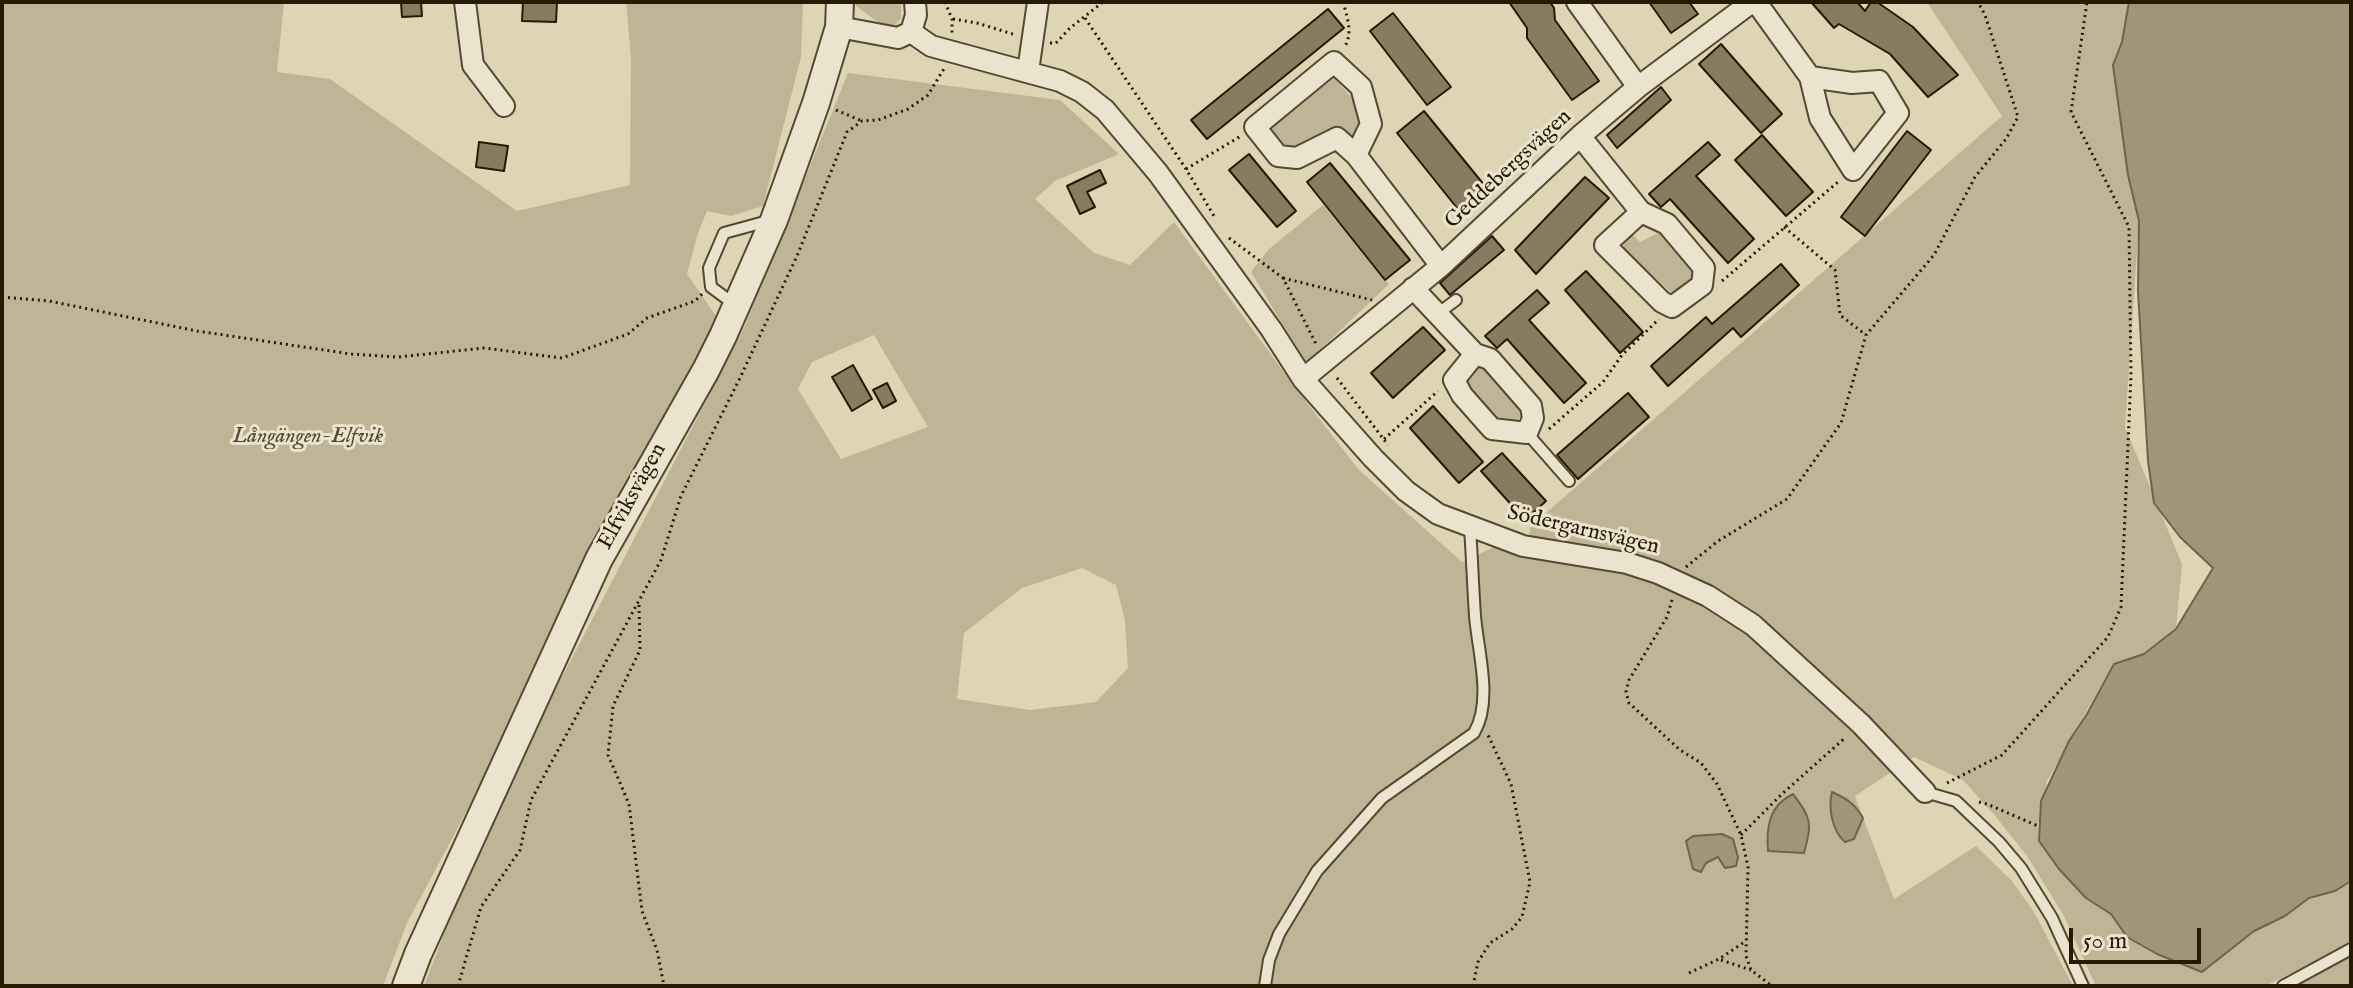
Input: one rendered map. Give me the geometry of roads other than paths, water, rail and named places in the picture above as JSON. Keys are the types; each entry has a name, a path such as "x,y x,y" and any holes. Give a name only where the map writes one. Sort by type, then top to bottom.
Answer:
{"street":[{"path":"465,2 473,65 504,106"},
{"path":"911,32 916,15 915,2"},
{"path":"1028,71 1038,2"},
{"path":"1577,2 1638,87"},
{"path":"1754,2 1810,77 1820,118 1853,170 1898,113 1879,81 1852,83 1810,77"},
{"name":"Geddebergsvägen","path":"1303,379 1441,266 1580,136 1638,87 1754,2"},
{"name":"Södergarnsvägen","path":"839,15 898,38 911,32 931,46 1028,71 1082,92 1105,110 1158,173 1271,329 1303,379 1406,491 1438,514 1523,546 1627,563 1678,581 1708,596 1753,625 1861,724 1925,792"},
{"name":"Elfviksvägen","path":"406,986 599,559 706,370 736,306 774,220 820,89 839,15"},
{"path":"1356,155 1371,124 1361,87 1334,62 1255,127 1278,156 1297,158 1337,138 1356,155 1441,266"},
{"path":"1580,136 1641,212 1667,224 1704,268 1702,285 1672,307 1662,302 1605,245 1641,212"},
{"path":"1413,288 1475,354 1490,359 1531,406 1533,418 1527,433 1492,429 1462,395 1454,380 1475,354"}],"lane":[{"path":"736,306 711,287 709,268 724,233 774,220"},
{"path":"1436,315 1456,300"},
{"path":"1527,433 1569,481"},
{"path":"1265,986 1269,960 1279,934 1317,871 1382,798 1474,733 1481,721 1484,700 1470,527"},
{"name":"Södergarnsvägen","path":"1925,792 1956,801 2021,868 2052,918 2083,986"},
{"path":"2283,986 2351,949"}],"park label":[{"name":"Långängen-Elfvik","path":"308,437"}]}
